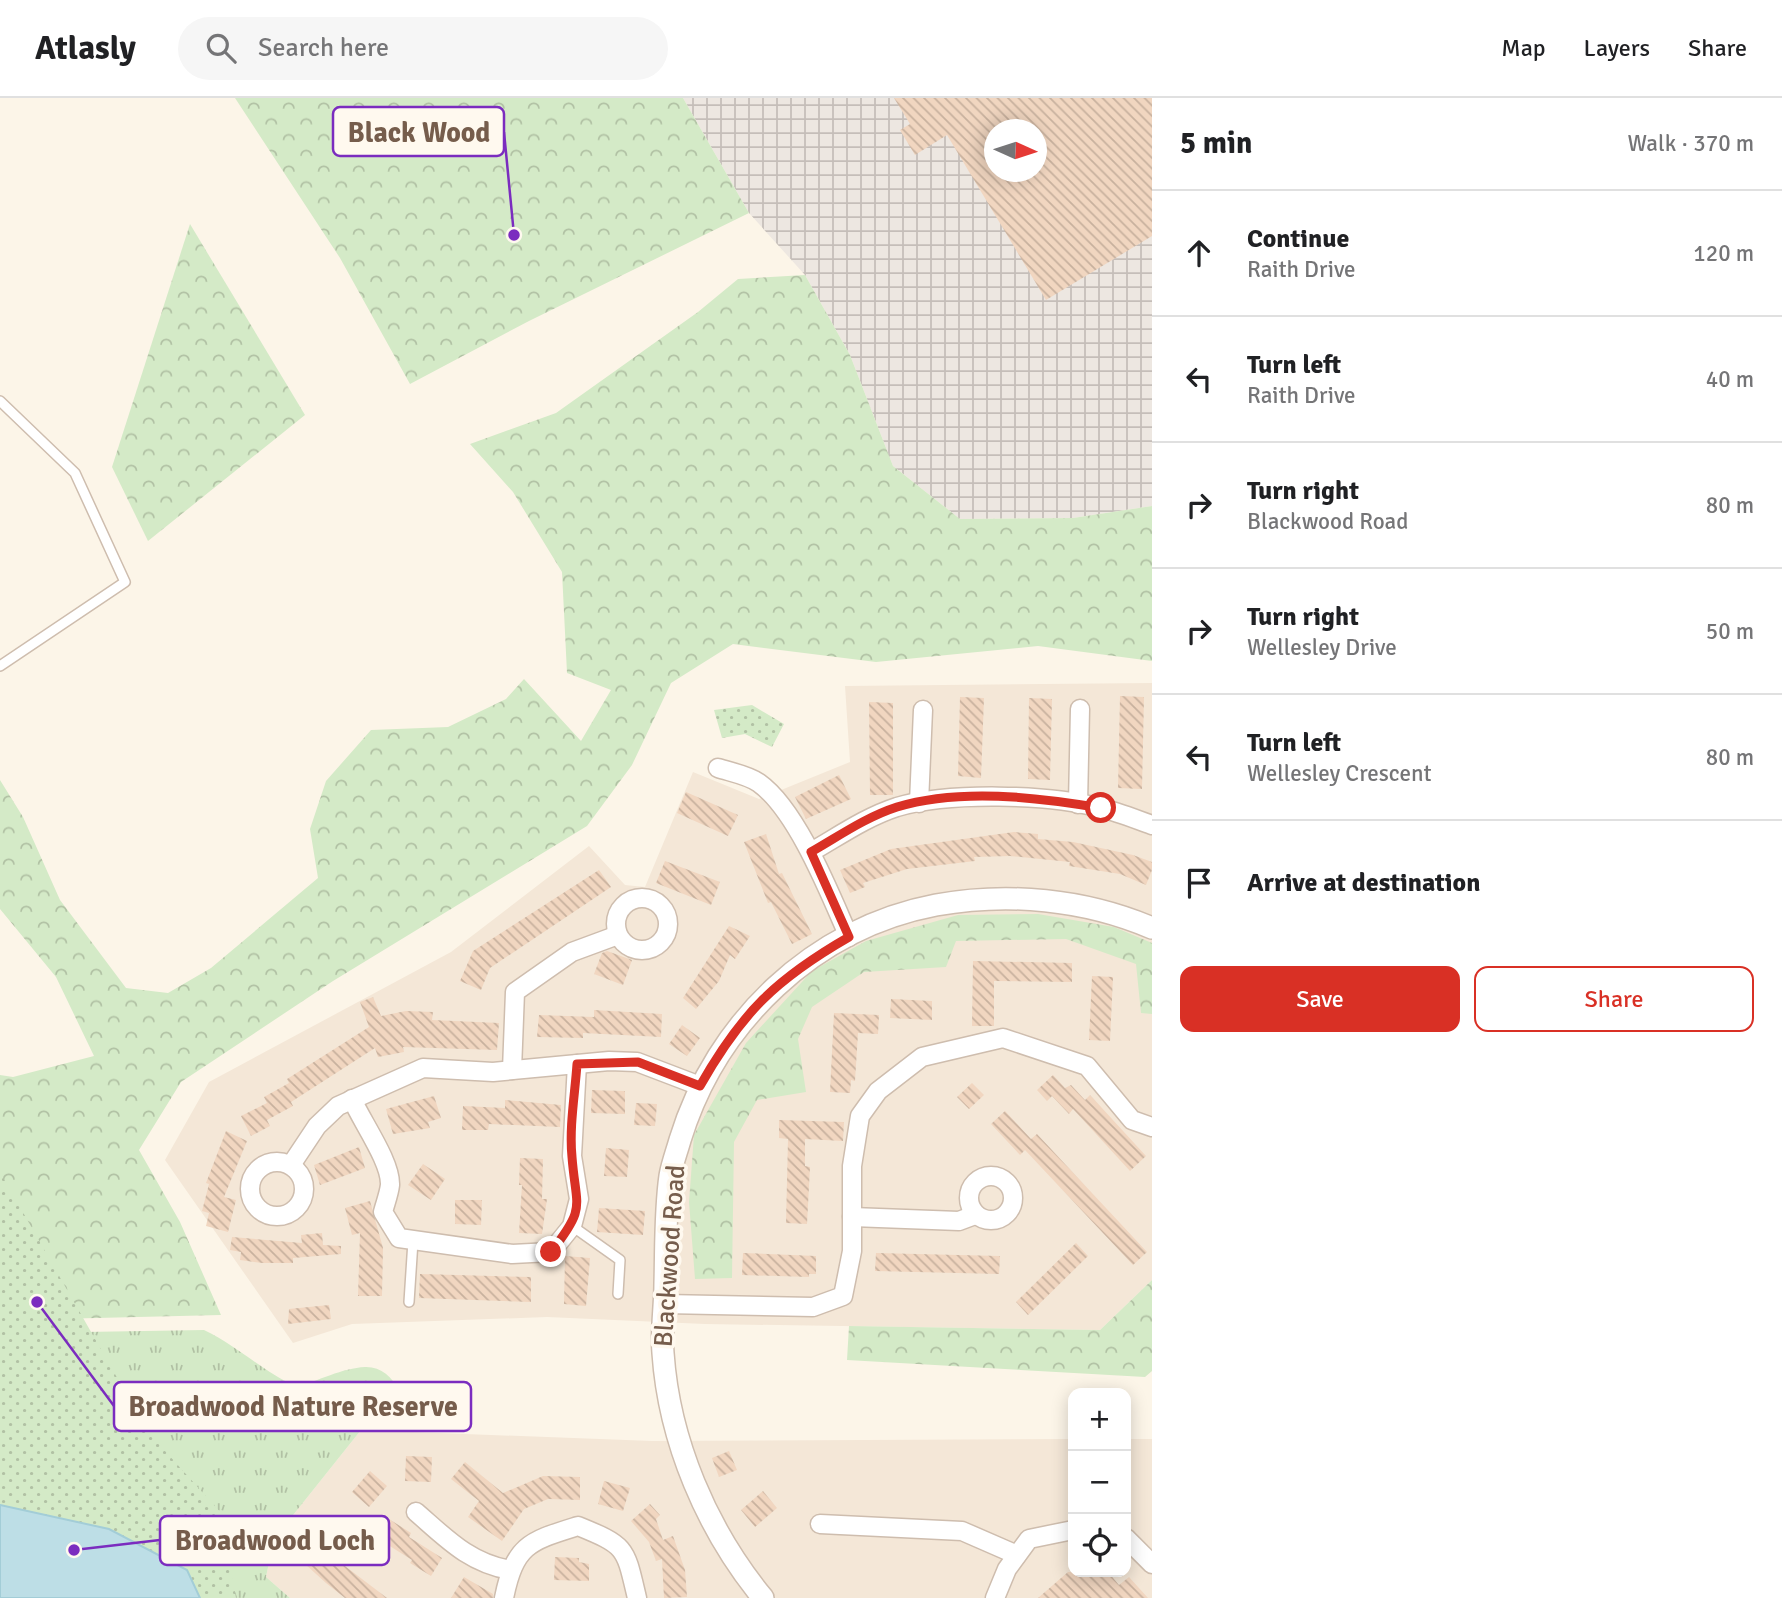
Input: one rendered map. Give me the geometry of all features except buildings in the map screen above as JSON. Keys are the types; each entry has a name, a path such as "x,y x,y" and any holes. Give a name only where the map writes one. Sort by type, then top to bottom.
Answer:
{"street":[{"path":"1077,804 1080,709"},
{"path":"919,803 923,710"},
{"path":"718,768 758,782 779,802 811,852 849,937"},
{"path":"811,852 860,823 897,807 982,798 1077,804 1101,808 1152,825"},
{"name":"Blackwood Road","path":"763,1598 744,1575 714,1527 686,1461 675,1421 663,1352 670,1174 700,1086 719,1053 763,998 799,966 888,918 964,900 998,898 1066,902 1101,910 1152,928"},
{"path":"512,1070 515,992 572,952 618,935"},
{"path":"665,1304 813,1307 842,1296 852,1251 852,1166 860,1116 878,1091 922,1057 1003,1038 1087,1066 1132,1120 1152,1127"},
{"path":"291,1165 317,1126 338,1106 423,1068 512,1070 638,1062 700,1086"},
{"path":"352,1099 363,1126 380,1151 390,1183 383,1212 399,1238 512,1254 551,1252 572,1226 579,1199 572,1156 577,1064"},
{"path":"852,1217 959,1221 975,1215"},
{"path":"416,1512 461,1550 486,1566 510,1570"},
{"path":"820,1524 962,1531 1017,1555"},
{"path":"504,1598 510,1570 534,1540 579,1526 616,1541 628,1562 637,1598"},
{"path":"995,1598 1007,1569 1029,1539 1068,1531"},
{"path":"1131,1543 1152,1563"}],"lane":[{"path":"0,401 75,472 125,582 0,666"},
{"path":"572,1226 620,1260 618,1294"},
{"path":"409,1301 413,1241"}],"shaded area":[{"path":"683,98 1152,98 1152,506 1073,518 960,519 893,466 850,355 805,275 749,213"},
{"path":"1152,683 1152,1280 1100,1330 705,1324 547,1317 352,1324 293,1343 165,1160 209,1082 451,952 589,846 625,885 645,887 693,772 759,799 850,762 845,686"},
{"path":"361,1430 652,1441 1068,1439 1068,1577 1131,1577 1131,1439 1152,1439 1152,1598 290,1598 266,1577 274,1539"}],"green space":[{"path":"235,98 683,98 749,213 529,321 410,384 340,258"},
{"path":"190,224 305,415 148,541 112,467"},
{"path":"805,275 850,355 893,466 960,519 1073,518 1152,506 1152,661 1038,646 876,662 733,644 671,683 632,765 587,826 333,981 181,1082 139,1150 180,1222 221,1315 13,1320 0,1304 0,1075 13,1077 94,1056 56,977 0,909 0,780 23,817 60,900 126,988 168,993 211,968 318,878 310,829 326,781 371,730 448,727 506,699 524,679 581,741 611,690 567,673 562,572 513,492 470,444 556,413 698,312 738,279"},
{"path":"752,705 784,724 772,747 745,734 722,738 714,710"},
{"path":"1038,914 1114,927 1152,943 1152,1014 1141,1013 1136,964 1066,939 956,941 946,967 864,972 812,1007 798,1039 806,1092 757,1100 734,1142 732,1278 695,1279 689,1202 694,1135 746,1043 812,971 866,941 958,915"},
{"path":"0,1172 148,1432 221,1513 236,1598 0,1598"},
{"path":"1152,1280 1152,1371 1145,1377 847,1360 849,1326 1100,1330"},
{"path":"204,1330 297,1387 339,1372 365,1367 376,1369 393,1381 407,1412 410,1432 361,1430 274,1539 266,1577 290,1598 221,1598 23,1333"}],"water":[{"path":"0,1505 109,1529 187,1570 200,1598 0,1598"}],"place":[{"name":"Black Wood","path":"514,235"},
{"name":"Broadwood Nature Reserve","path":"37,1302"},
{"name":"Broadwood Loch","path":"74,1550"}],"route":[{"path":"551,1252 572,1226 579,1199 572,1156 577,1064 638,1062 700,1086 719,1053 763,998 799,966 849,937 811,852 860,823 897,807 944,799 1054,800 1101,808"}]}
